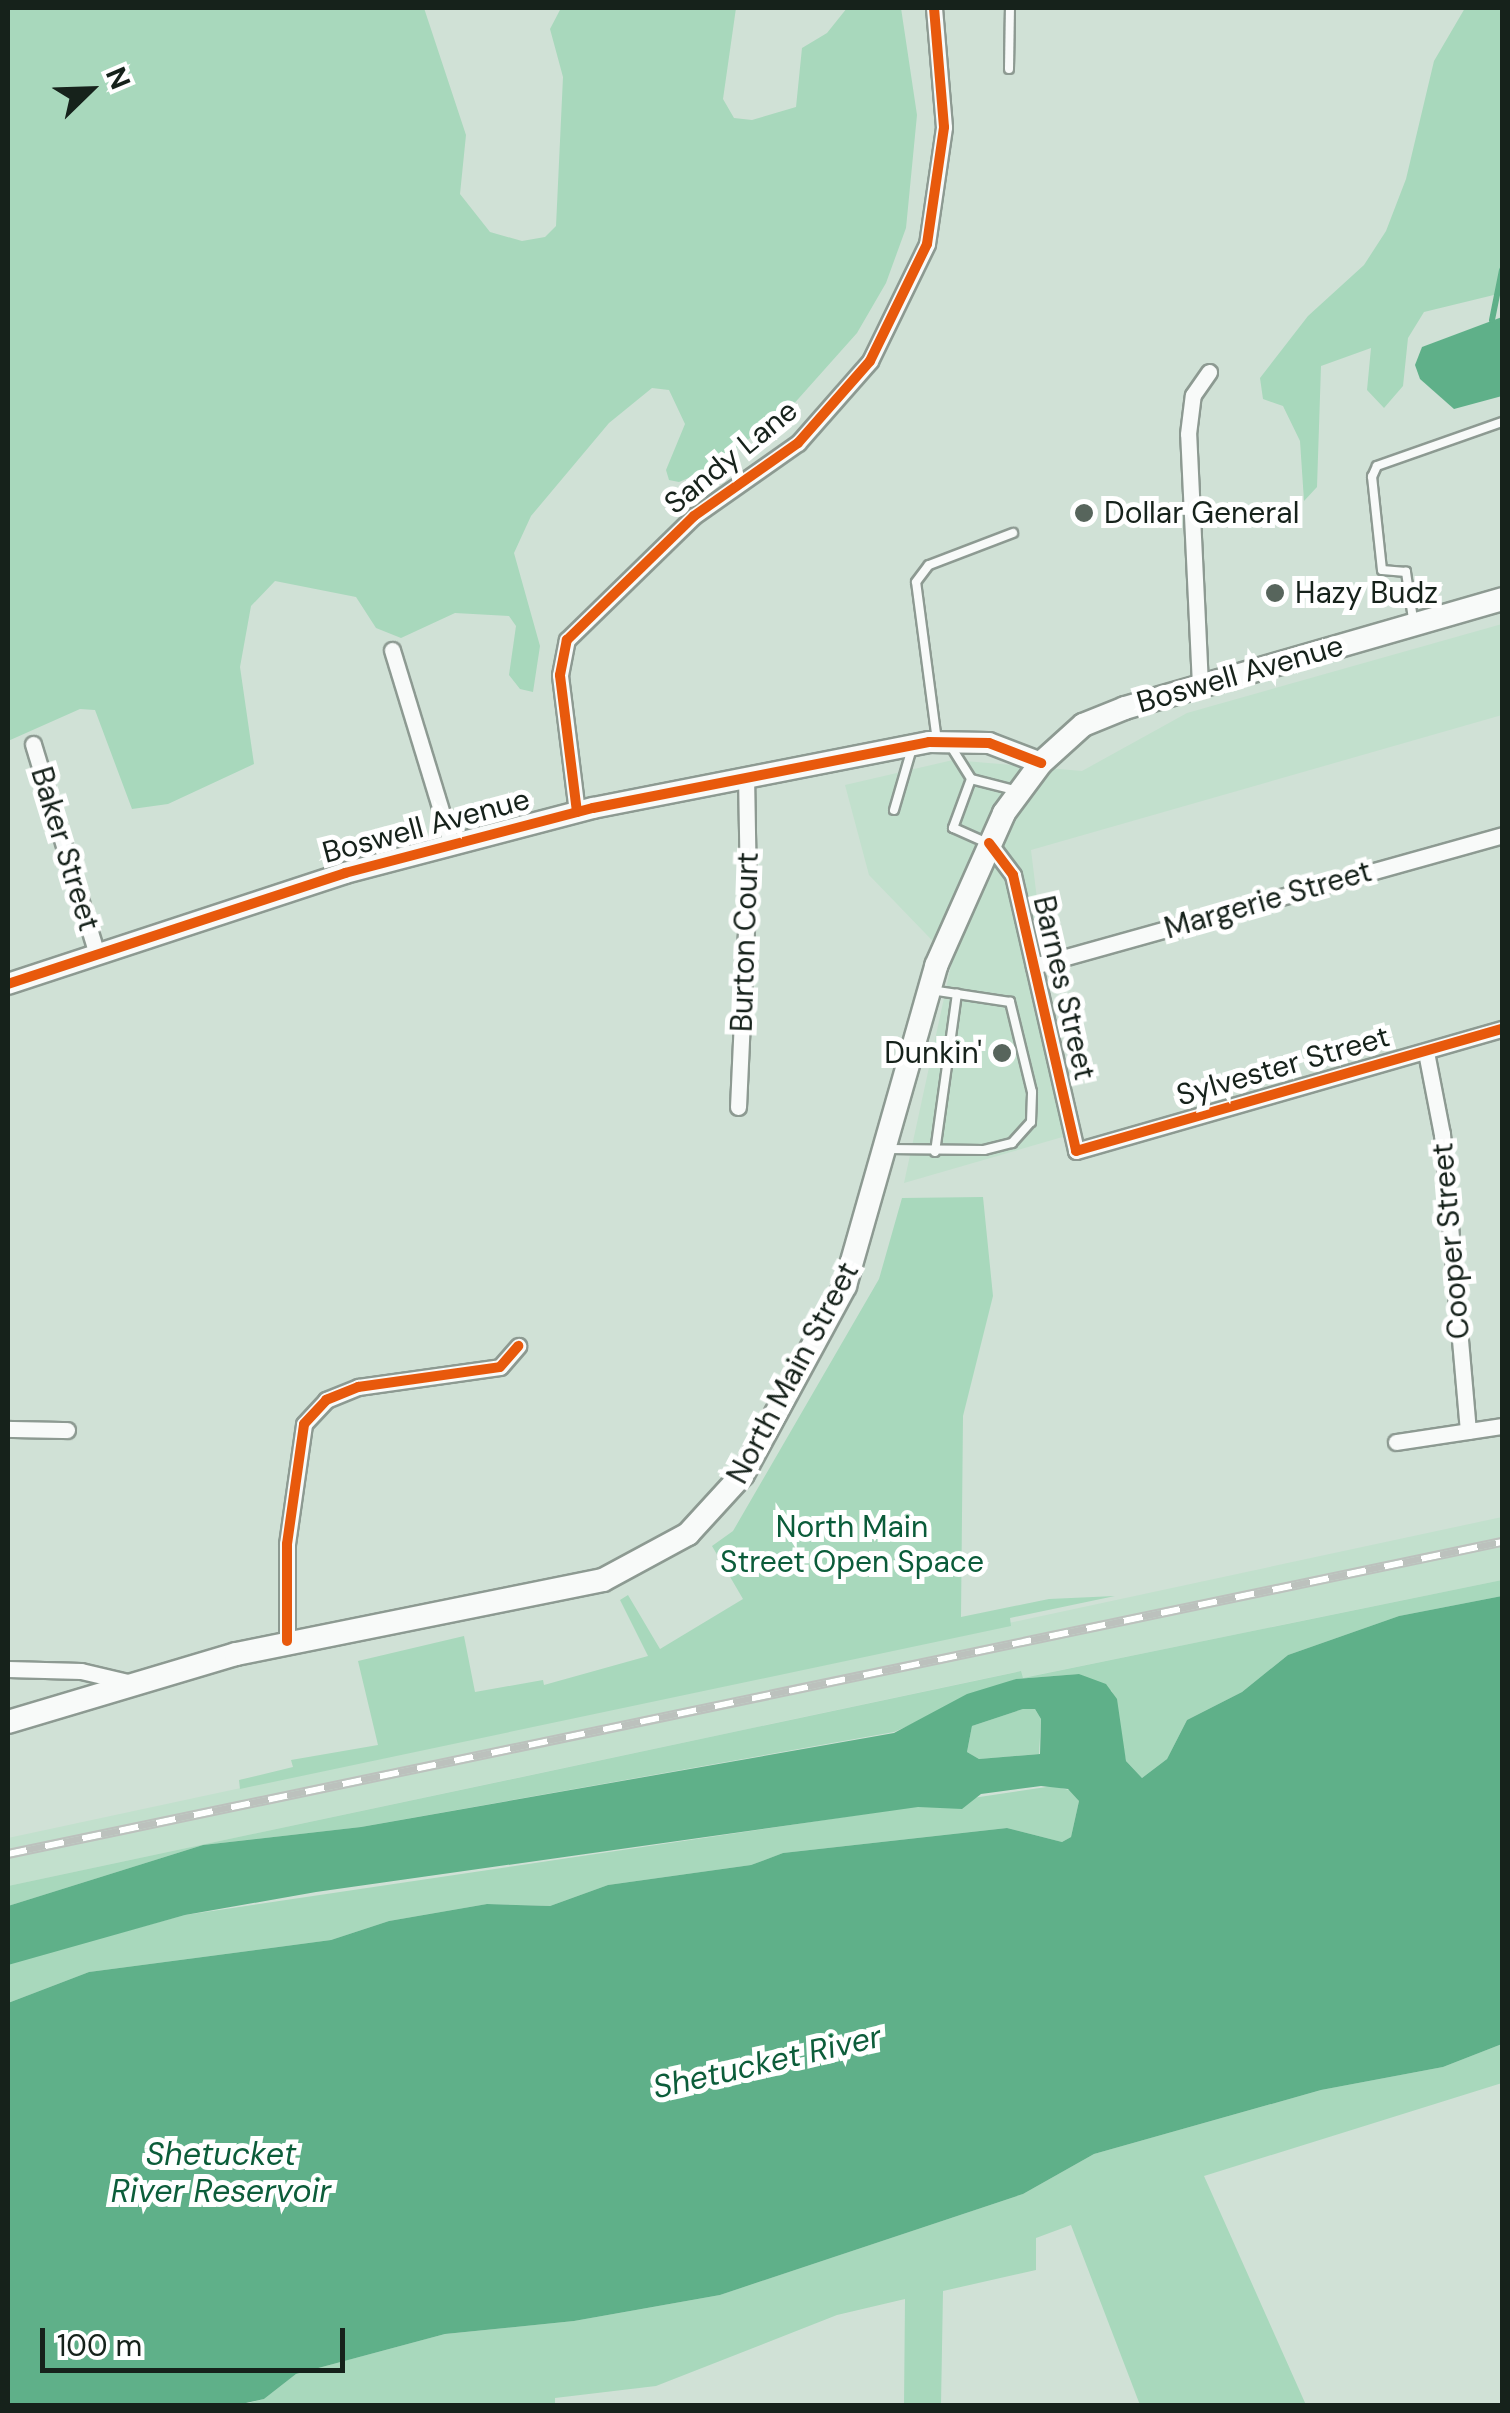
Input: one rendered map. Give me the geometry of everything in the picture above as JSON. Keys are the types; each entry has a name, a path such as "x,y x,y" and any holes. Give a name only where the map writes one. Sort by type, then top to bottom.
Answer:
{"main road":[{"name":"Boswell Avenue","path":"1041,763 1091,721 1200,685 1502,599"},
{"name":"North Main Street","path":"8,1722 128,1682 287,1642 588,1584 632,1568 688,1534 743,1474 821,1335 860,1247 928,989 990,844 1018,791 1041,763"}],"street":[{"name":"Sandy Lane","path":"577,812 560,675 567,640 590,610 694,516 798,443 870,361 927,244 944,127 934,8"},
{"path":"1200,685 1188,434 1191,399 1209,372"},
{"path":"392,650 451,843"},
{"name":"Boswell Avenue","path":"8,984 451,843 577,812 913,744 943,741 1002,746 1041,763"},
{"name":"Baker Street","path":"33,744 96,954"},
{"name":"Burton Court","path":"738,1107 748,889 746,778"},
{"name":"Margerie Street","path":"1034,966 1502,835"},
{"name":"Barnes Street","path":"990,844 1013,874 1076,1151"},
{"name":"Sylvester Street","path":"1076,1151 1502,1029"},
{"name":"Cooper Street","path":"1426,1052 1442,1134 1468,1430"},
{"path":"287,1642 287,1544 304,1424 326,1400 358,1387 500,1367 518,1346"},
{"path":"1396,1442 1502,1426"},
{"path":"8,1429 67,1430"},
{"path":"8,1669 81,1671 128,1682"}],"lane":[{"path":"1008,69 1010,8"},
{"path":"1414,624 1406,572 1382,570 1372,477 1377,466 1502,422"},
{"path":"1013,533 929,565 916,582 943,741 971,779 1018,791"},
{"path":"894,810 913,744"},
{"path":"971,779 953,828 990,844"},
{"path":"884,1148 935,1152 1012,1143 1032,1122 1032,1092 1010,1002 928,989"},
{"path":"935,1152 957,994"}],"shaded area":[{"path":"1502,624 1502,715 1031,850 1066,1136 904,1183 952,961 869,875 845,785 953,760 1082,771 1187,713"},
{"path":"1502,1517 1502,1580 1022,1678 1020,1671 8,1886 8,1838"}],"green space":[{"path":"8,8 424,8 466,135 460,194 490,232 522,241 545,237 556,226 563,77 550,29 561,8 736,8 723,99 734,118 752,120 796,107 802,48 827,33 847,8 901,8 917,115 906,228 886,283 857,333 791,407 708,470 679,482 669,480 666,470 685,424 669,390 652,388 609,423 531,516 514,553 540,646 533,692 520,689 509,675 516,626 509,616 455,613 401,638 376,628 356,597 275,581 251,606 240,667 254,764 168,804 132,809 95,710 80,709 8,741"},
{"path":"1465,8 1502,8 1502,293 1424,312 1408,338 1403,386 1384,408 1367,390 1371,348 1321,366 1317,487 1304,501 1300,441 1283,406 1263,399 1260,378 1308,316 1364,265 1386,231 1406,179 1434,61"},
{"name":"North Main Street Open Space","path":"983,1197 993,1296 963,1416 961,1617 1049,1599 1115,1596 1010,1618 1011,1626 240,1789 239,1780 293,1767 291,1760 378,1745 358,1661 464,1636 475,1692 543,1680 544,1685 648,1656 620,1600 628,1595 660,1649 743,1599 712,1546 733,1531 879,1279 902,1198"},
{"path":"1502,1580 1502,1596 1399,1616 1288,1655 1242,1692 1187,1720 1167,1759 1142,1778 1126,1761 1112,1691 1079,1674 1016,1679 894,1732 361,1827 203,1845 8,1906 8,1886 1021,1671 1023,1678"},
{"path":"1023,1709 1035,1709 1041,1719 1039,1754 979,1759 967,1752 972,1726"},
{"path":"1053,1786 1073,1791 1079,1801 1071,1837 1062,1842 1007,1828 783,1853 751,1865 608,1885 550,1906 487,1904 389,1921 331,1940 89,1972 8,2003 8,1965 16,1961 185,1915"},
{"path":"1502,2044 1502,2083 1204,2176 1306,2405 1140,2405 1071,2225 1036,2238 1036,2270 943,2291 941,2405 904,2405 905,2299 837,2315 656,2386 555,2398 555,2405 237,2406 264,2399 296,2374 445,2334 574,2321 720,2295 1023,2194 1094,2154 1321,2090 1443,2067"}],"water":[{"path":"1502,317 1502,396 1454,409 1420,379 1415,365 1422,347"},
{"name":"Shetucket River Reservoir","path":"1502,1596 1502,2044 1443,2067 1321,2090 1094,2154 1023,2194 720,2295 574,2321 445,2334 296,2374 264,2399 237,2405 8,2405 8,2003 89,1972 331,1940 389,1921 487,1904 550,1906 608,1885 751,1865 783,1853 1007,1828 1062,1842 1071,1837 1079,1801 1068,1789 1041,1786 981,1794 962,1809 918,1807 316,1892 185,1915 8,1965 8,1906 203,1845 361,1827 894,1733 967,1694 1016,1679 1079,1674 1106,1684 1117,1699 1126,1761 1142,1778 1167,1759 1187,1720 1242,1692 1288,1655 1399,1616","holes":["1023,1709 1035,1709 1041,1719 1040,1754 979,1759 967,1752 972,1726"]}],"waterway":[{"path":"1492,320 1502,270"}],"railway":[{"path":"8,1854 1502,1542"}],"cycle path":[{"path":"577,812 560,675 567,640 694,516 798,443 870,361 927,244 944,127 934,8"},
{"path":"8,984 345,873 593,808 929,742 989,743 1041,763"},
{"path":"989,843 1013,875 1076,1151 1502,1029"},
{"path":"287,1641 287,1544 304,1424 326,1400 358,1387 500,1367 518,1346"}],"place":[{"name":"Dollar General","path":"1084,513"},
{"name":"Hazy Budz","path":"1275,593"},
{"name":"Dunkin'","path":"1002,1053"}],"water label":[{"name":"Shetucket River","path":"767,2062"}]}
